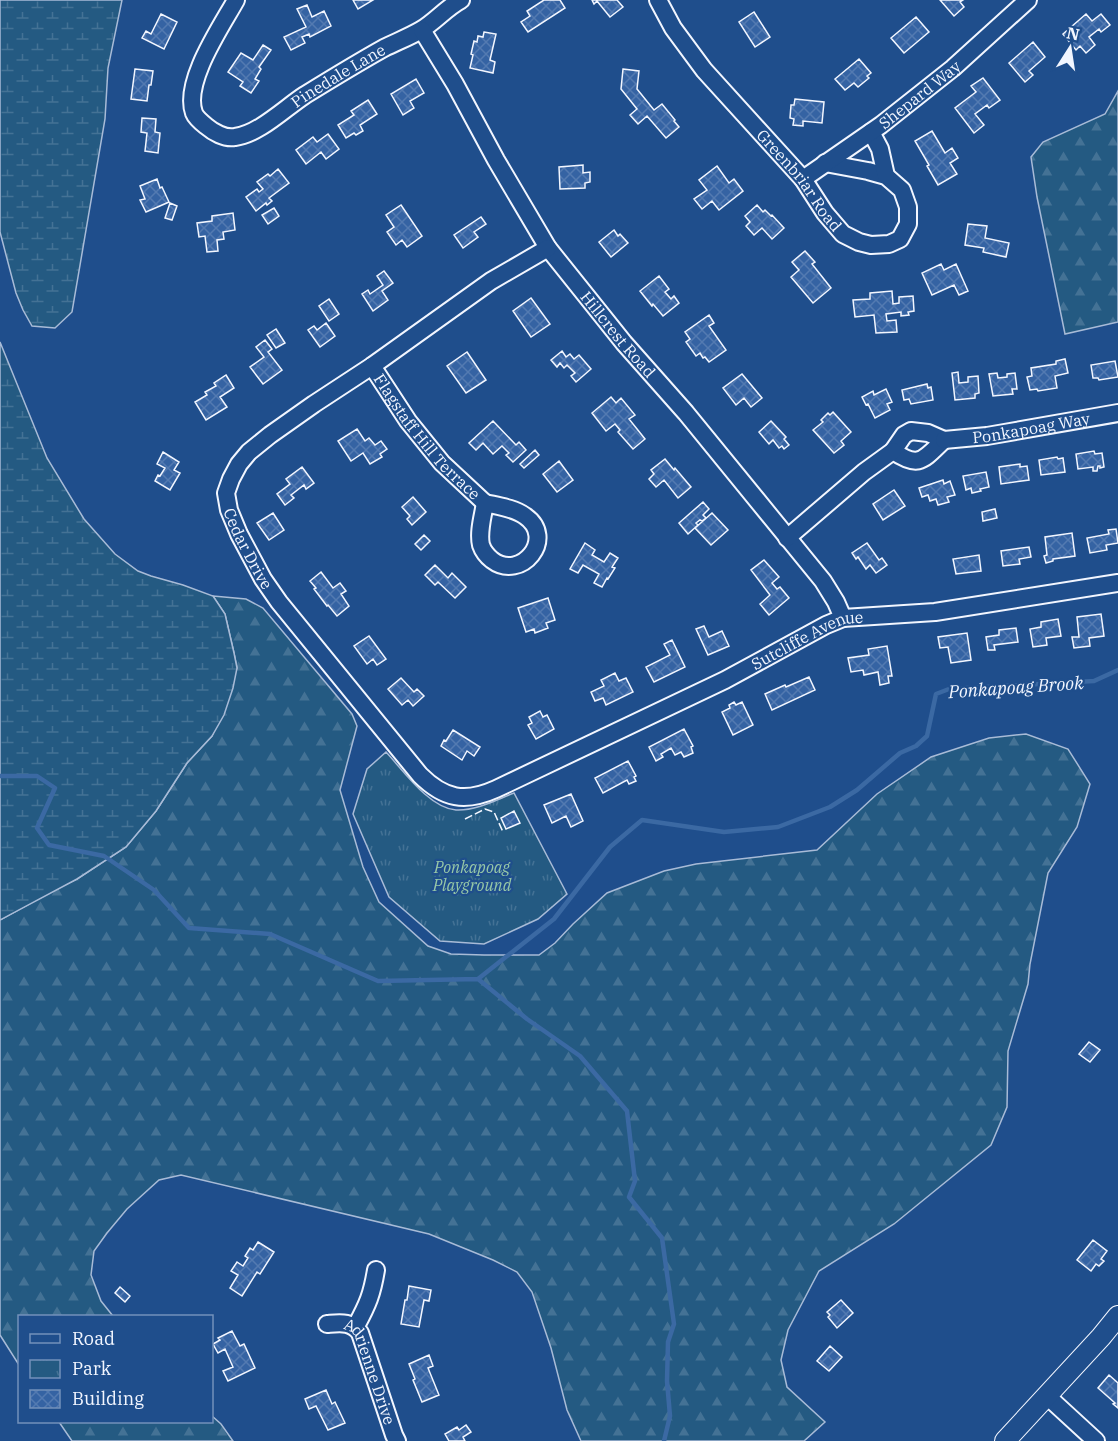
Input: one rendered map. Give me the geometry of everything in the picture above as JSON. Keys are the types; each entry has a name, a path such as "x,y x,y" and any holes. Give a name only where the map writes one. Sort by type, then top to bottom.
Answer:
{"main road":[{"path":"1005,1441 1118,1316"}],"street":[{"name":"Pinedale Lane","path":"236,0 195,79 191,98 194,115 210,130 234,138 255,130 384,48 422,30 452,5 462,0"},
{"name":"Greenbriar Road","path":"658,0 673,28 704,70 803,178 825,213 843,234 859,242 871,244 888,244 900,239 908,224 908,207 902,190 886,176 825,163"},
{"name":"Shepard Way","path":"803,178 870,132 953,68 1028,0"},
{"name":"Hillcrest Road","path":"422,30 548,248 624,343 686,413 823,581 843,618"},
{"path":"870,132 880,149 886,176"},
{"name":"Cedar Drive","path":"520,778 485,794 474,796 453,797 433,788 263,579 238,534 229,510 226,493 239,464 249,452 491,281 548,248"},
{"name":"Flagstaff Hill Terrace","path":"372,366 408,421 442,463 485,503"},
{"name":"Ponkapoag Way","path":"944,440 987,436 1118,413"},
{"path":"787,538 864,472 893,451 904,435 911,431 928,433 944,440 919,462 903,458 893,451"},
{"name":"Sutcliffe Avenue","path":"520,778 725,680 843,618 935,612 1118,583"},
{"path":"356,1326 372,1293 376,1270"},
{"name":"Adrienne Drive","path":"327,1324 346,1323 356,1326 397,1441"},
{"path":"1047,1396 1096,1441"}],"green space":[{"path":"0,0 122,0 108,68 105,119 72,312 55,328 32,326 16,293 0,232"},
{"path":"1118,91 1118,322 1065,334 1031,157 1043,142 1105,114"},
{"path":"0,342 47,458 84,519 115,554 138,571 213,596 225,614 237,668 224,715 212,736 187,763 156,811 126,847 77,879 0,920"},
{"path":"213,596 246,599 263,608 352,714 357,726 340,790 363,867 379,902 428,946 451,954 539,955 555,943 607,893 664,871 696,864 817,850 877,794 931,757 989,738 1026,734 1068,749 1090,784 1077,827 1048,873 1028,984 1008,1051 1007,1107 991,1145 894,1224 819,1271 788,1330 781,1360 787,1387 825,1422 804,1441 581,1441 567,1410 551,1348 532,1292 517,1272 429,1234 181,1175 159,1180 127,1209 94,1251 91,1275 101,1301 112,1315 18,1315 18,1363 0,1335 0,920 77,879 126,847 156,811 187,763 212,736 237,668 225,614"},
{"name":"Ponkapoag Playground","path":"386,752 426,796 446,808 471,809 514,793 567,894 538,919 484,944 440,941 389,897 353,814 367,769"},
{"path":"213,1417 233,1441 72,1441 60,1423 213,1423"}],"building":[{"path":"353,0 373,0 358,9"},
{"path":"544,0 560,0 565,8 528,32 521,22 530,16 527,11"},
{"path":"592,0 617,0 623,7 610,17 597,1 594,4"},
{"path":"940,0 963,0 960,2 964,7 954,16"},
{"path":"307,5 312,17 324,11 331,26 310,37 309,34 302,37 305,43 291,50 284,37 306,27 297,9"},
{"path":"754,12 770,37 755,47 739,22"},
{"path":"161,14 177,22 164,49 142,38 146,31 151,34"},
{"path":"1086,14 1092,21 1101,14 1110,25 1101,32 1099,29 1089,37 1095,45 1086,53 1080,46 1076,50 1063,34"},
{"path":"916,17 929,32 904,53 891,38"},
{"path":"484,32 496,34 490,60 495,62 493,73 470,68 474,41 477,42 478,36 483,37"},
{"path":"1033,42 1045,57 1029,71 1033,75 1025,82 1009,63"},
{"path":"263,45 271,50 259,67 261,69 255,79 259,81 251,93 240,86 243,82 228,72 241,53 253,60"},
{"path":"859,59 871,73 867,76 869,78 858,87 854,83 845,90 835,79"},
{"path":"135,69 153,71 147,101 131,99"},
{"path":"623,69 639,71 637,89 654,110 662,104 675,120 679,127 666,138 647,116 638,124 630,115 637,109 621,89"},
{"path":"983,78 1000,100 989,108 987,105 975,114 984,125 974,133 955,108 976,92 971,86"},
{"path":"416,79 424,93 410,101 414,108 403,115 391,94"},
{"path":"795,99 824,102 822,123 803,121 803,126 793,125 794,119 790,118 791,105 794,105"},
{"path":"368,100 377,114 360,125 363,131 346,138 338,125 354,115 351,111"},
{"path":"142,118 156,119 155,132 160,133 158,153 145,151 147,133 141,132"},
{"path":"932,131 945,153 952,148 958,158 950,163 957,174 938,185 915,141"},
{"path":"328,134 339,149 326,159 321,152 306,164 296,150 313,137 317,142"},
{"path":"583,165 583,173 590,172 590,182 585,183 585,188 560,189 559,167"},
{"path":"717,166 729,183 734,179 743,191 719,210 712,201 702,209 694,199 707,190 699,180"},
{"path":"278,169 289,183 269,198 272,201 256,211 246,197 257,189 259,192 263,189 257,182"},
{"path":"157,179 169,202 146,212 140,200 145,199 140,186"},
{"path":"170,203 177,206 172,220 165,218"},
{"path":"401,205 422,236 407,247 402,240 396,245 387,232 394,227 386,215"},
{"path":"757,205 763,212 765,210 772,215 784,228 772,239 762,228 754,235 746,226 750,222 745,216"},
{"path":"274,208 279,216 268,224 262,215"},
{"path":"233,213 235,230 223,232 224,239 217,240 218,251 207,252 205,236 199,237 197,223 212,221 212,216"},
{"path":"481,217 486,224 474,232 478,237 463,248 454,235"},
{"path":"968,224 987,226 985,238 1009,243 1006,257 983,252 984,248 965,245"},
{"path":"614,230 628,243 611,257 599,242"},
{"path":"805,251 815,262 812,264 831,288 813,303 791,277 799,270 792,262"},
{"path":"941,264 944,270 956,264 968,291 959,295 954,285 932,295 922,273"},
{"path":"384,271 393,283 382,291 388,300 373,311 362,294 368,290 370,294 383,285 377,276"},
{"path":"659,276 669,289 665,292 671,299 674,296 679,303 663,316 640,291"},
{"path":"892,291 893,304 899,303 899,297 913,296 914,311 908,312 909,315 901,316 901,312 886,314 887,321 896,320 897,332 876,333 874,315 855,317 853,300 870,299 870,293"},
{"path":"531,298 550,324 531,337 513,311"},
{"path":"329,299 339,314 329,321 319,306"},
{"path":"709,315 714,323 709,326 726,350 709,362 700,353 696,356 686,342 690,339 685,332"},
{"path":"326,323 335,336 320,347 308,330 314,326 317,330"},
{"path":"276,329 285,343 276,348 267,335"},
{"path":"265,340 272,349 268,352 282,370 263,384 250,367 264,357 256,347"},
{"path":"562,351 566,357 570,354 574,359 579,355 591,369 576,382 571,376 575,373 567,365 564,368 560,363 557,367 551,360"},
{"path":"467,352 486,380 466,393 447,366"},
{"path":"1065,359 1068,373 1055,376 1057,388 1030,390 1027,377 1032,376 1031,368 1056,364 1056,361"},
{"path":"1115,361 1118,377 1099,380 1093,378 1091,365"},
{"path":"958,372 959,383 968,382 968,377 978,376 979,393 975,394 975,398 955,400 952,373"},
{"path":"997,373 998,378 1015,373 1017,389 1012,389 1013,394 993,396 989,374"},
{"path":"742,374 762,398 751,407 744,398 736,405 723,388"},
{"path":"226,375 234,388 220,397 227,407 206,420 195,402 207,395 205,392 216,386 214,383"},
{"path":"927,384 928,388 931,387 933,400 911,404 909,399 904,400 902,390"},
{"path":"886,389 892,402 887,404 890,410 875,418 862,397 873,391 874,395"},
{"path":"611,397 616,403 621,398 635,415 629,419 645,439 633,449 618,432 620,430 615,424 606,431 592,413"},
{"path":"833,412 851,432 841,441 844,445 834,453 813,430 823,422 821,420 828,413 830,415"},
{"path":"493,421 516,445 519,442 526,450 513,462 506,455 509,453 502,446 493,454 483,443 476,450 469,443"},
{"path":"771,421 786,437 784,439 789,445 784,449 782,446 779,448 773,440 769,444 759,432"},
{"path":"357,429 365,441 369,438 375,445 381,441 387,449 380,454 382,457 370,464 363,453 351,461 338,441"},
{"path":"535,450 539,455 524,468 520,464"},
{"path":"1094,451 1095,454 1102,453 1104,467 1098,466 1097,471 1093,471 1093,467 1078,469 1076,454"},
{"path":"163,452 179,462 174,470 180,473 170,490 155,481 165,468 157,464"},
{"path":"1057,457 1058,459 1063,458 1065,472 1041,475 1039,460"},
{"path":"665,459 691,487 678,498 664,480 656,487 649,479 654,474 651,470"},
{"path":"559,461 573,480 557,492 543,474"},
{"path":"1020,464 1020,467 1027,466 1029,480 1001,484 999,467"},
{"path":"302,467 314,483 306,489 304,485 291,495 294,498 285,505 277,494 290,484 286,479"},
{"path":"986,472 989,487 972,493 971,488 966,490 963,476"},
{"path":"943,480 944,484 950,481 955,495 947,497 949,502 938,505 936,499 930,501 928,495 922,497 919,488"},
{"path":"894,490 905,506 883,520 873,504"},
{"path":"413,497 426,512 412,525 407,519 410,516 402,507"},
{"path":"703,502 709,509 703,515 706,518 696,523 698,525 688,534 679,523"},
{"path":"995,509 997,518 983,521 982,512"},
{"path":"273,513 284,530 269,540 257,523"},
{"path":"712,513 728,530 711,545 695,528"},
{"path":"1116,529 1118,543 1106,545 1107,550 1090,553 1087,538 1109,534 1108,530"},
{"path":"1072,533 1075,556 1053,559 1046,563 1045,537"},
{"path":"424,535 430,541 421,550 415,544"},
{"path":"585,543 595,550 592,555 604,562 610,553 618,558 612,567 615,568 602,587 594,583 599,574 583,565 578,573 570,569"},
{"path":"867,543 879,560 882,558 887,565 876,573 870,565 866,569 858,557 856,559 852,553"},
{"path":"1029,547 1031,557 1019,559 1020,564 1003,566 1001,551"},
{"path":"979,555 981,571 956,574 953,559"},
{"path":"764,560 779,577 772,583 777,589 780,587 789,598 769,615 760,604 770,595 751,570"},
{"path":"435,565 448,578 452,573 466,587 455,598 438,582 435,585 425,575"},
{"path":"321,572 333,588 340,583 346,591 341,594 349,606 337,616 327,606 310,581"},
{"path":"548,598 555,620 546,623 548,628 535,633 534,629 526,632 518,608"},
{"path":"1101,614 1104,636 1089,638 1090,646 1074,648 1072,637 1079,637 1077,617"},
{"path":"1058,619 1061,636 1046,638 1047,645 1033,647 1030,629 1041,627 1041,622"},
{"path":"704,626 709,637 722,631 729,646 708,655 696,629"},
{"path":"1016,628 1018,642 994,645 995,650 988,650 986,637 999,635 999,630"},
{"path":"967,633 971,660 951,663 948,647 940,648 938,637"},
{"path":"369,636 386,659 377,665 373,659 367,664 354,646"},
{"path":"672,640 685,667 654,682 646,667 670,655 664,644"},
{"path":"887,646 892,676 888,676 889,683 880,685 878,672 864,675 863,670 851,672 848,658 869,655 868,649"},
{"path":"615,673 619,681 626,678 633,692 606,705 603,698 595,701 591,692 604,686 601,680"},
{"path":"809,677 815,690 772,710 765,694"},
{"path":"401,678 414,692 417,689 424,696 413,706 408,700 402,705 388,689"},
{"path":"734,702 736,705 742,702 753,725 733,735 722,712 730,708 729,705"},
{"path":"540,711 543,717 547,715 554,729 536,739 528,725 532,723 529,717"},
{"path":"684,729 693,746 691,747 693,753 684,757 681,752 675,755 671,748 661,754 663,757 656,761 649,747"},
{"path":"453,730 480,747 474,756 467,751 462,760 441,746"},
{"path":"628,761 636,776 634,777 636,781 629,784 627,780 603,793 595,778"},
{"path":"571,794 583,821 571,827 566,816 552,823 544,805"},
{"path":"514,811 520,823 506,829 501,818"},
{"path":"1089,1042 1100,1050 1090,1062 1079,1054"},
{"path":"1093,1240 1107,1251 1101,1259 1104,1261 1099,1266 1096,1264 1091,1271 1077,1260"},
{"path":"258,1242 274,1252 260,1274 257,1272 242,1296 230,1288 238,1275 231,1271 237,1262 243,1266 250,1248 253,1250"},
{"path":"409,1286 431,1290 429,1301 424,1300 419,1327 401,1324"},
{"path":"120,1287 130,1296 125,1302 115,1293"},
{"path":"841,1300 853,1313 837,1328 828,1317 830,1315 827,1312"},
{"path":"232,1331 240,1346 244,1344 255,1368 228,1381 223,1371 233,1367 225,1349 218,1353 213,1344 220,1340 218,1338"},
{"path":"830,1346 842,1357 829,1371 817,1361"},
{"path":"429,1355 433,1366 428,1368 439,1395 422,1402 409,1364"},
{"path":"1109,1375 1118,1383 1118,1408 1098,1388"},
{"path":"326,1390 332,1404 335,1402 345,1423 328,1430 316,1406 309,1409 305,1399"},
{"path":"466,1425 471,1432 463,1437 465,1441 449,1441 445,1434 457,1427 459,1430"}],"waterway":[{"name":"Ponkapoag Brook","path":"0,776 37,776 55,788 37,828 49,845 104,856 154,890 189,928 270,934 378,981 478,979 554,919 610,847 642,820 724,832 778,827 830,807 857,790 900,753 916,746 927,736 936,694 949,689 1094,681 1118,670"},
{"path":"478,979 527,1019 580,1056 627,1111 635,1181 629,1197 662,1238 674,1324 668,1342 667,1381 670,1416 664,1441"}],"fence":[{"path":"465,819 485,809 494,812 503,832"}]}
